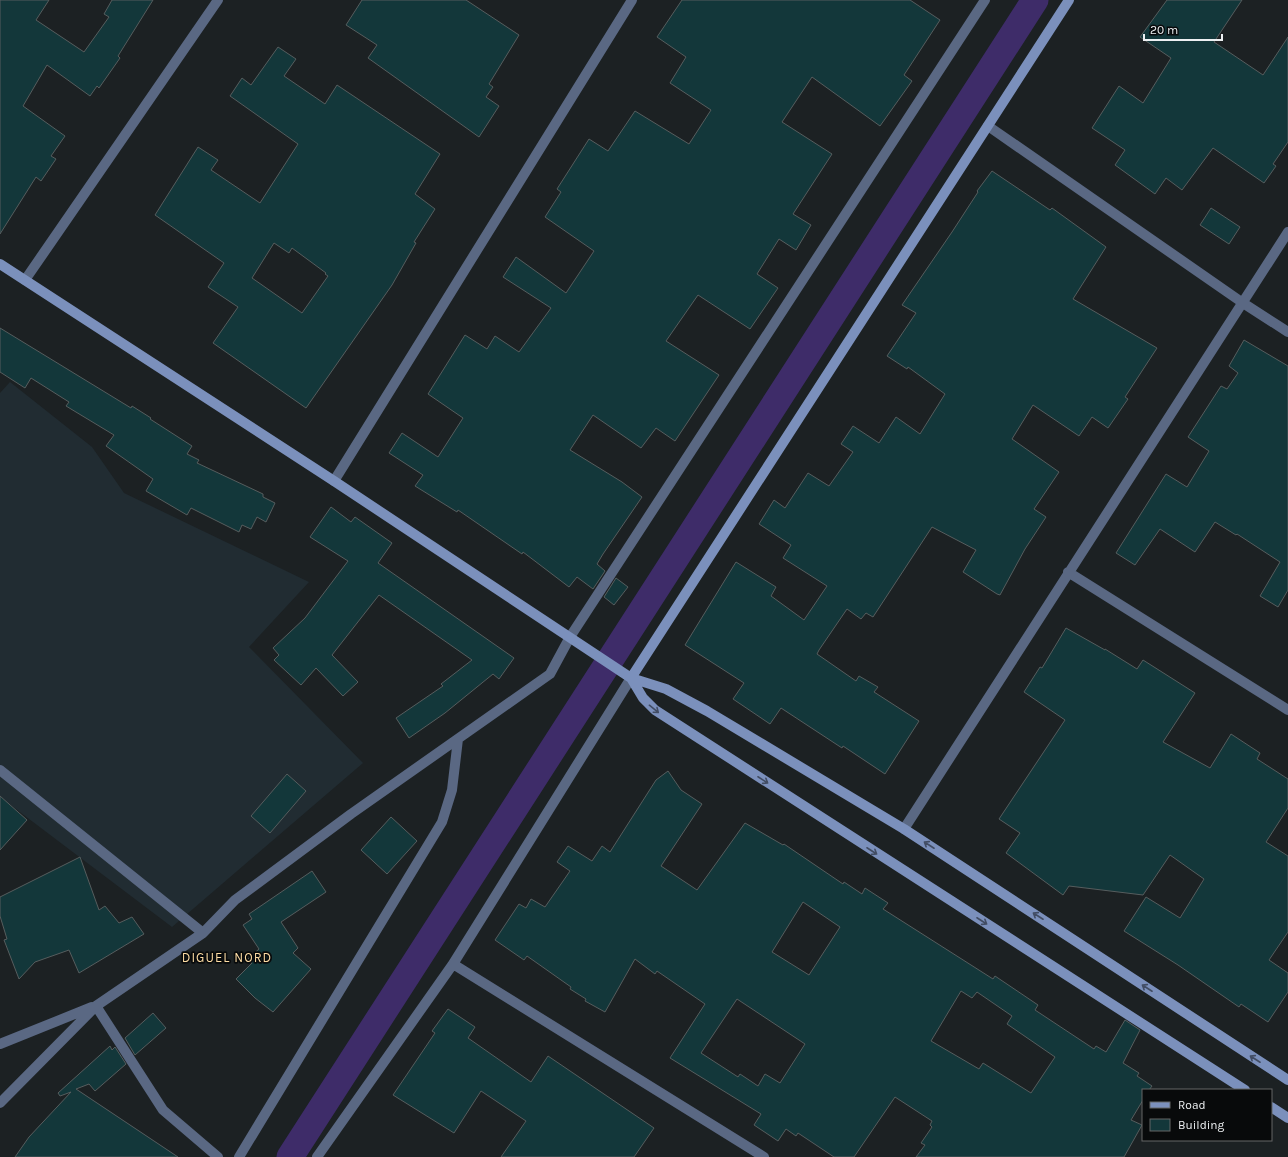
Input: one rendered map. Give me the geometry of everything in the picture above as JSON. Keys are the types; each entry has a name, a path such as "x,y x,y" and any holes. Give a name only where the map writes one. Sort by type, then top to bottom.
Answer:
{"street":[{"path":"26,280 218,0"},
{"path":"334,481 632,0"},
{"path":"0,1103 96,1006 203,933 235,900 351,814 550,674 570,637 984,0"},
{"path":"317,1157 453,964 631,678 1069,0"},
{"path":"988,126 1243,303 1288,332"},
{"path":"904,829 1288,232"},
{"path":"0,264 334,481 631,678 666,689 707,711 904,829 1288,1080"},
{"path":"1068,572 1288,710"},
{"path":"631,678 644,698 655,710 1243,1089"},
{"path":"239,1157 442,822 452,790 458,739"},
{"path":"0,770 203,933"},
{"path":"453,964 764,1157"},
{"path":"0,1044 96,1006"},
{"path":"96,1006 163,1110 218,1157"},
{"path":"1272,1108 1288,1118"}],"shaded area":[{"path":"10,382 92,447 124,493 309,582 249,647 363,763 172,927 0,797 0,393"}],"building":[{"path":"0,0 49,0 36,20 84,52 109,17 104,14 112,0 153,0 118,56 120,58 99,88 97,86 90,96 47,65 23,106 65,136 51,156 56,159 41,181 36,177 0,234"},
{"path":"362,0 466,0 519,35 489,84 493,87 486,97 499,106 479,137 368,58 377,45 346,25"},
{"path":"682,0 910,0 940,20 904,75 912,81 880,126 812,77 782,122 832,154 793,214 811,225 796,250 779,239 757,274 778,288 750,329 698,295 666,341 719,375 675,441 656,428 641,448 593,415 570,450 622,482 642,497 597,564 605,571 593,589 577,577 569,587 523,552 522,554 458,510 457,512 415,486 423,475 389,453 402,433 438,457 463,418 428,394 465,335 487,349 495,336 519,352 551,308 503,277 516,257 566,293 594,251 545,217 561,192 557,189 589,139 608,151 635,111 689,144 711,110 670,83 686,57 657,37"},
{"path":"1167,0 1242,0 1214,42 1263,75 1288,37 1288,142 1273,164 1276,166 1264,183 1213,148 1182,190 1166,178 1155,194 1115,165 1125,150 1092,128 1119,86 1143,103 1171,58 1140,37"},
{"path":"278,47 296,59 284,76 325,104 337,85 440,154 415,194 435,209 414,242 416,243 392,285 306,408 213,343 238,307 208,287 224,263 155,215 198,147 218,160 211,170 260,203 298,144 230,96 242,78 251,85","holes":["274,243 289,253 292,248 328,276 302,313 252,278"]},
{"path":"992,171 1050,210 1052,208 1106,247 1073,299 1157,348 1125,397 1128,399 1108,428 1092,417 1079,436 1033,405 1012,439 1059,472 1034,509 1046,517 1025,549 1000,595 963,572 976,550 932,527 873,617 866,613 861,619 847,609 819,650 817,654 856,681 859,676 878,687 874,692 919,721 885,774 781,708 770,724 733,699 744,683 685,645 736,562 776,587 771,596 804,620 827,586 783,558 791,545 759,524 774,500 785,508 808,473 829,486 853,452 841,444 853,426 879,443 896,417 920,434 945,394 908,367 907,369 887,356 916,313 902,305 952,232 978,192 977,191"},
{"path":"1211,208 1240,227 1229,244 1200,225"},
{"path":"0,328 131,408 132,406 192,446 187,454 199,460 197,463 263,494 263,497 275,503 266,522 257,517 251,529 242,525 239,532 191,508 187,515 146,491 153,479 106,446 114,435 66,406 69,402 31,378 25,388 0,372"},
{"path":"1244,340 1288,366 1288,590 1278,607 1260,596 1280,562 1237,534 1236,535 1215,522 1195,552 1160,529 1135,565 1116,553 1166,474 1187,487 1209,451 1188,437 1221,386 1227,389 1238,373 1229,366"},
{"path":"331,507 351,522 355,517 392,543 378,563 514,658 499,679 493,674 445,713 409,738 396,718 443,686 441,684 472,660 379,595 332,655 358,682 343,696 316,668 301,685 274,660 279,655 273,648 305,618 348,561 310,537"},
{"path":"616,578 628,587 614,605 604,597"},
{"path":"1066,628 1105,649 1137,669 1143,660 1195,693 1163,742 1210,768 1231,734 1260,753 1257,759 1288,779 1288,808 1266,842 1288,856 1288,932 1269,960 1288,973 1288,992 1268,1022 1241,1004 1239,1007 1178,965 1124,931 1146,897 1180,918 1204,879 1170,855 1143,895 1069,886 1063,895 1006,853 1020,833 999,819 1065,720 1024,692 1040,667 1042,668"},
{"path":"668,771 681,790 702,804 661,866 697,890 745,823 783,845 784,844 843,884 844,882 862,894 865,888 888,903 883,909 993,979 995,976 1038,1005 1035,1010 1094,1049 1096,1046 1106,1052 1125,1020 1140,1030 1123,1063 1139,1073 1137,1076 1152,1086 1150,1089 1142,1089 1142,1102 1131,1120 1142,1125 1124,1157 916,1157 925,1145 921,1143 932,1127 930,1125 932,1121 895,1097 854,1157 834,1157 798,1133 796,1136 786,1129 778,1141 754,1125 761,1114 670,1058 705,1004 657,971 655,974 635,959 605,1012 585,1001 586,999 570,989 571,987 527,956 524,960 495,940 519,904 526,908 531,899 545,907 570,871 557,862 568,846 592,861 602,846 610,852 656,780","holes":["803,902 840,927 809,975 772,952","961,991 972,998 977,992 1012,1016 1007,1024 1055,1057 1031,1093 983,1063 979,1069 931,1041","737,999 805,1044 780,1083 765,1074 758,1086 740,1074 738,1077 701,1053"]},
{"path":"287,774 306,791 270,833 251,816"},
{"path":"0,796 27,820 0,850"},
{"path":"391,817 417,841 387,874 361,850"},
{"path":"80,857 99,910 105,906 119,923 132,917 144,934 79,973 69,950 35,962 19,979 4,940 7,939 0,916 0,897"},
{"path":"312,871 326,892 281,922 298,948 293,953 311,969 273,1012 255,998 236,979 252,963 248,959 259,949 243,925 252,919 249,914"},
{"path":"448,1009 475,1027 468,1038 531,1082 548,1056 654,1128 634,1157 501,1157 526,1121 481,1091 454,1133 393,1095 435,1033 432,1031"},
{"path":"153,1013 166,1028 135,1055 125,1038"},
{"path":"110,1046 112,1050 115,1047 126,1064 95,1091 89,1084 76,1089 178,1157 15,1157 29,1137 71,1092 60,1096 58,1093"}],"waterway":[{"path":"290,1157 1035,0"}],"district":[{"name":"DIGUEL NORD","path":"227,957"}]}
